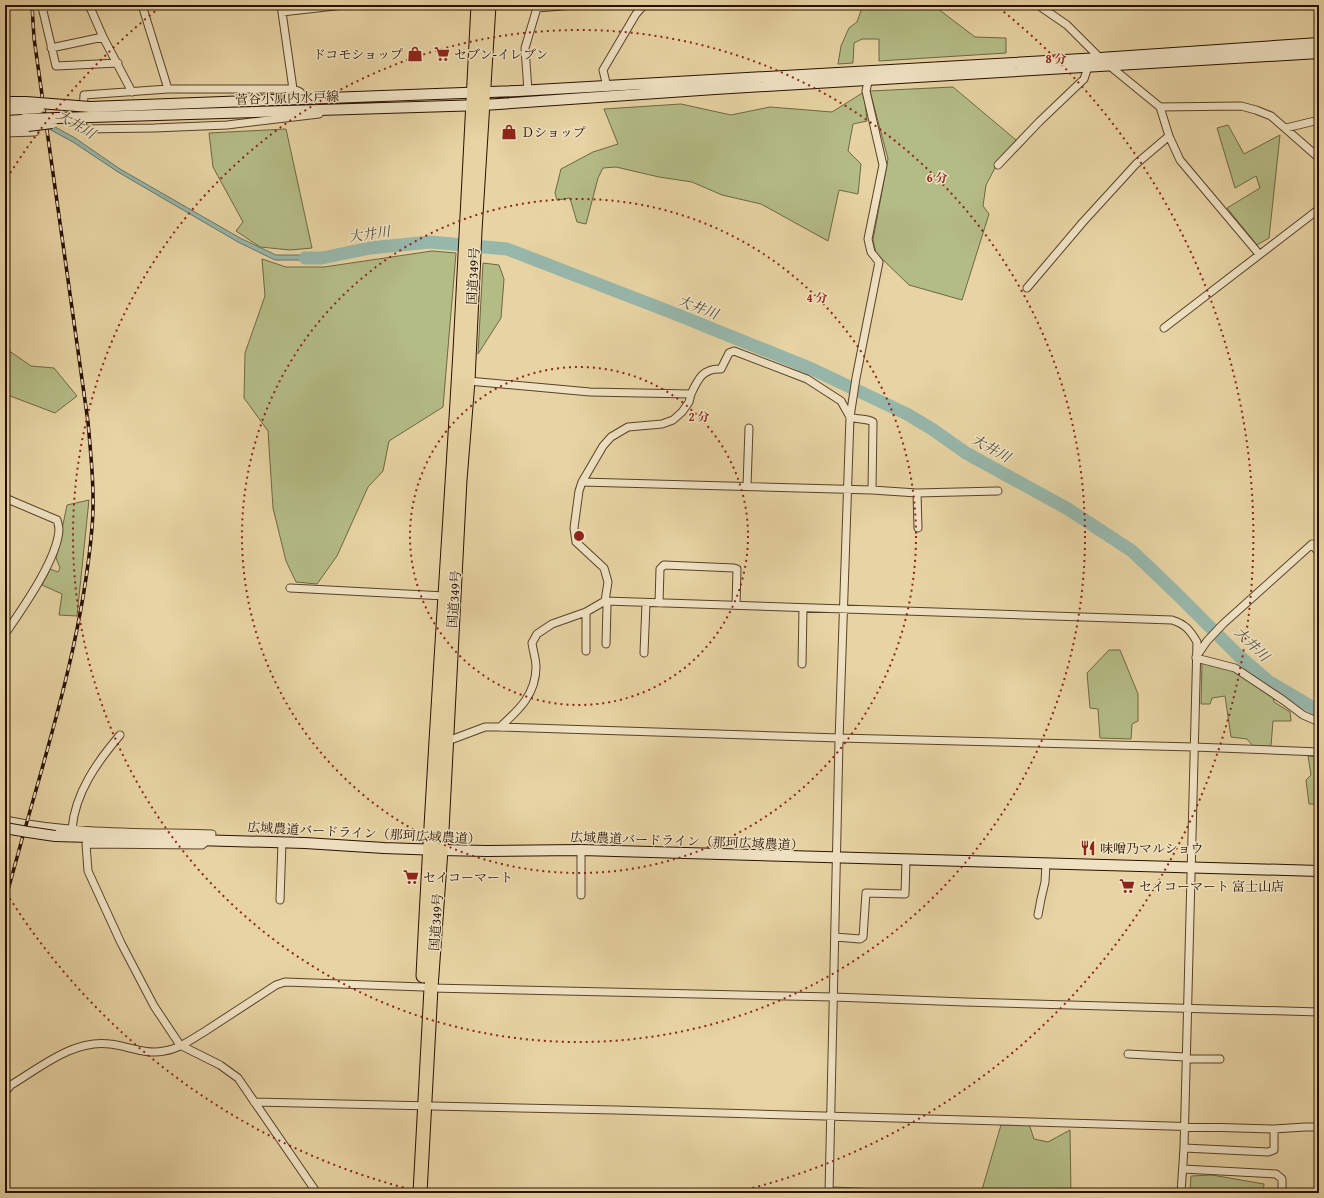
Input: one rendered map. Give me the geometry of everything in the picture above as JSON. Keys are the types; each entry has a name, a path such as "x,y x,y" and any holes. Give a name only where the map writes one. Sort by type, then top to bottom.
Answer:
{"highway":[{"name":"国道349号","path":"420,1193 421,1106 435,850 442,738 456,572 460,480 468,381 470,256 478,99 478,5"},
{"name":"国道349号","path":"478,99 489,5"},
{"name":"国道349号","path":"442,738 445,596 460,352 470,256"},
{"name":"国道349号","path":"411,1193 421,1106"}],"street":[{"path":"50,5 42,7 56,66 118,63"},
{"path":"88,5 132,92"},
{"path":"142,5 168,89"},
{"path":"293,89 282,9 344,5"},
{"path":"528,91 525,48 537,7 575,5"},
{"path":"607,87 603,70 636,14 644,5"},
{"path":"1038,5 1067,24 1100,58 1160,107 1168,136 1180,160 1259,254"},
{"path":"51,48 103,37"},
{"path":"478,99 723,88 1100,58 1319,43"},
{"path":"478,99 528,91 1110,66 1319,53"},
{"path":"998,165 1039,122 1084,79 1088,67"},
{"path":"829,1193 839,738 850,417 852,398 879,262 871,252 868,239 883,165 866,91 870,76"},
{"path":"306,99 300,92 293,89 168,89 84,94 82,129 154,128 227,124 323,114 340,109"},
{"name":"菅谷小原内水戸線","path":"5,119 91,112 306,99 478,99"},
{"name":"菅谷小原内水戸線","path":"5,110 91,112 340,109 478,99"},
{"name":"菅谷小原内水戸線","path":"5,102 26,102 91,112"},
{"path":"1160,107 1241,106 1256,110 1271,116 1319,158"},
{"name":"菅谷小原内水戸線","path":"5,128 28,126 91,112"},
{"path":"1286,128 1319,120"},
{"path":"5,133 35,132"},
{"path":"1027,288 1083,222 1136,164 1168,136"},
{"path":"1164,328 1319,208"},
{"path":"606,644 607,606 605,601 608,582 604,568 576,542 574,528 579,491 582,482 603,446 611,437 628,427 662,424 673,420 682,412 689,402 696,384 704,373 712,369 721,369 729,353 734,351 807,379 841,401 850,417 855,419 868,419 873,422 872,490"},
{"path":"468,381 590,392 691,394"},
{"path":"747,486 748,428"},
{"path":"582,482 872,490 917,493 998,492"},
{"path":"917,493 918,528"},
{"path":"5,498 57,520 59,529 56,544 50,560 22,609 5,634"},
{"path":"1196,658 1207,640 1223,624 1312,544 1319,553"},
{"path":"659,603 660,569 664,565 737,569 736,605"},
{"path":"290,588 445,596"},
{"path":"500,727 514,715 527,700 536,676 536,665 532,643 537,634 552,624 586,612 605,601 1172,620 1182,623 1192,633 1197,642 1184,1148 1181,1193"},
{"path":"644,653 646,603"},
{"path":"802,664 803,608"},
{"path":"586,612 586,651"},
{"path":"1196,658 1235,668 1303,715 1319,722"},
{"path":"442,738 453,739 485,727 500,727 1319,752"},
{"path":"72,829 72,820 85,784 108,749 120,735"},
{"path":"5,820 72,829 210,836"},
{"name":"広域農道バードライン（那珂広域農道）","path":"5,828 55,836 189,839 210,836 282,842 435,850 581,850 1046,864 1319,870"},
{"path":"210,836 202,845 86,844 88,870 121,943 154,1006 180,1045 220,1065 238,1078 317,1193"},
{"path":"280,900 282,842"},
{"path":"581,850 581,895"},
{"path":"835,937 860,939 863,937 866,893 904,894 906,860"},
{"path":"1038,915 1040,898 1045,882 1046,864"},
{"path":"5,1092 8,1084 72,1049 102,1043 150,1052 165,1051 188,1042 276,985 285,982 1319,1012"},
{"path":"1128,1054 1186,1057 1190,1059 1220,1059"},
{"path":"254,1102 615,1110 1184,1127 1274,1129 1305,1127 1319,1128"},
{"path":"1184,1148 1268,1152 1274,1150 1274,1129"},
{"path":"1183,1169 1276,1174 1282,1179 1282,1188 1280,1193"}],"green space":[{"path":"863,5 933,5 975,37 1006,38 1006,53 879,61 879,39 862,39 854,43 853,63 838,64 841,46 849,28 857,22"},
{"path":"953,87 1016,140 996,166 986,185 983,206 989,214 962,300 909,285 876,253 873,240 888,159 870,91"},
{"path":"864,92 867,121 853,124 848,151 861,164 858,194 839,190 828,241 761,204 722,195 692,182 659,177 616,167 603,168 598,178 586,224 577,222 570,198 557,200 555,193 561,169 593,152 618,144 604,109 681,104 731,115 770,107 832,112"},
{"path":"1228,125 1244,154 1280,135 1269,238 1257,245 1227,208 1260,188 1256,176 1235,188 1217,128"},
{"path":"286,129 312,248 290,250 260,247 236,231 243,222 213,167 209,133"},
{"path":"432,251 456,253 443,407 389,441 383,471 368,487 337,556 317,584 296,582 286,561 273,508 268,431 244,398 245,353 265,296 262,259 286,267 324,267"},
{"path":"483,263 499,265 504,279 501,318 478,354"},
{"path":"5,348 31,366 54,368 77,396 55,413 5,394"},
{"path":"89,500 77,616 59,615 62,594 42,585 50,569 58,572 60,568 56,558 67,505"},
{"path":"1109,650 1120,650 1138,694 1138,721 1132,724 1131,739 1100,738 1098,709 1090,708 1087,673"},
{"path":"1202,662 1233,670 1273,696 1274,702 1290,712 1291,721 1273,721 1271,746 1254,747 1247,739 1231,737 1225,696 1212,698 1210,704 1201,704"},
{"path":"1308,756 1319,757 1319,804 1309,804 1306,780 1311,775"},
{"path":"1029,1124 1034,1139 1048,1142 1070,1130 1071,1193 981,1193 1001,1125"},
{"path":"1212,1175 1264,1184 1263,1193 1190,1193 1191,1176"},
{"path":"834,1187 947,1192 833,1193"}],"shaded area":[{"path":"5,99 75,138 120,169 240,238 276,255 322,255 322,260 275,260 238,242 118,172 73,142 5,105"}],"waterway":[{"name":"大井川","path":"305,258 322,258 370,248 430,242 507,249 673,313 812,369 907,414 932,429 966,453 1068,509 1132,551 1239,656 1268,681 1319,711"}],"railway":[{"path":"5,902 68,670 86,576 93,515 88,422 34,38 32,5"}],"place":[{"name":"ドコモショップ","path":"415,54"},
{"name":"セブン-イレブン","path":"442,54"},
{"name":"Ｄショップ","path":"509,132"},
{"name":"味噌乃マルショウ","path":"1088,848"},
{"name":"セイコーマート","path":"411,877"},
{"name":"セイコーマート 富士山店","path":"1127,886"}]}
